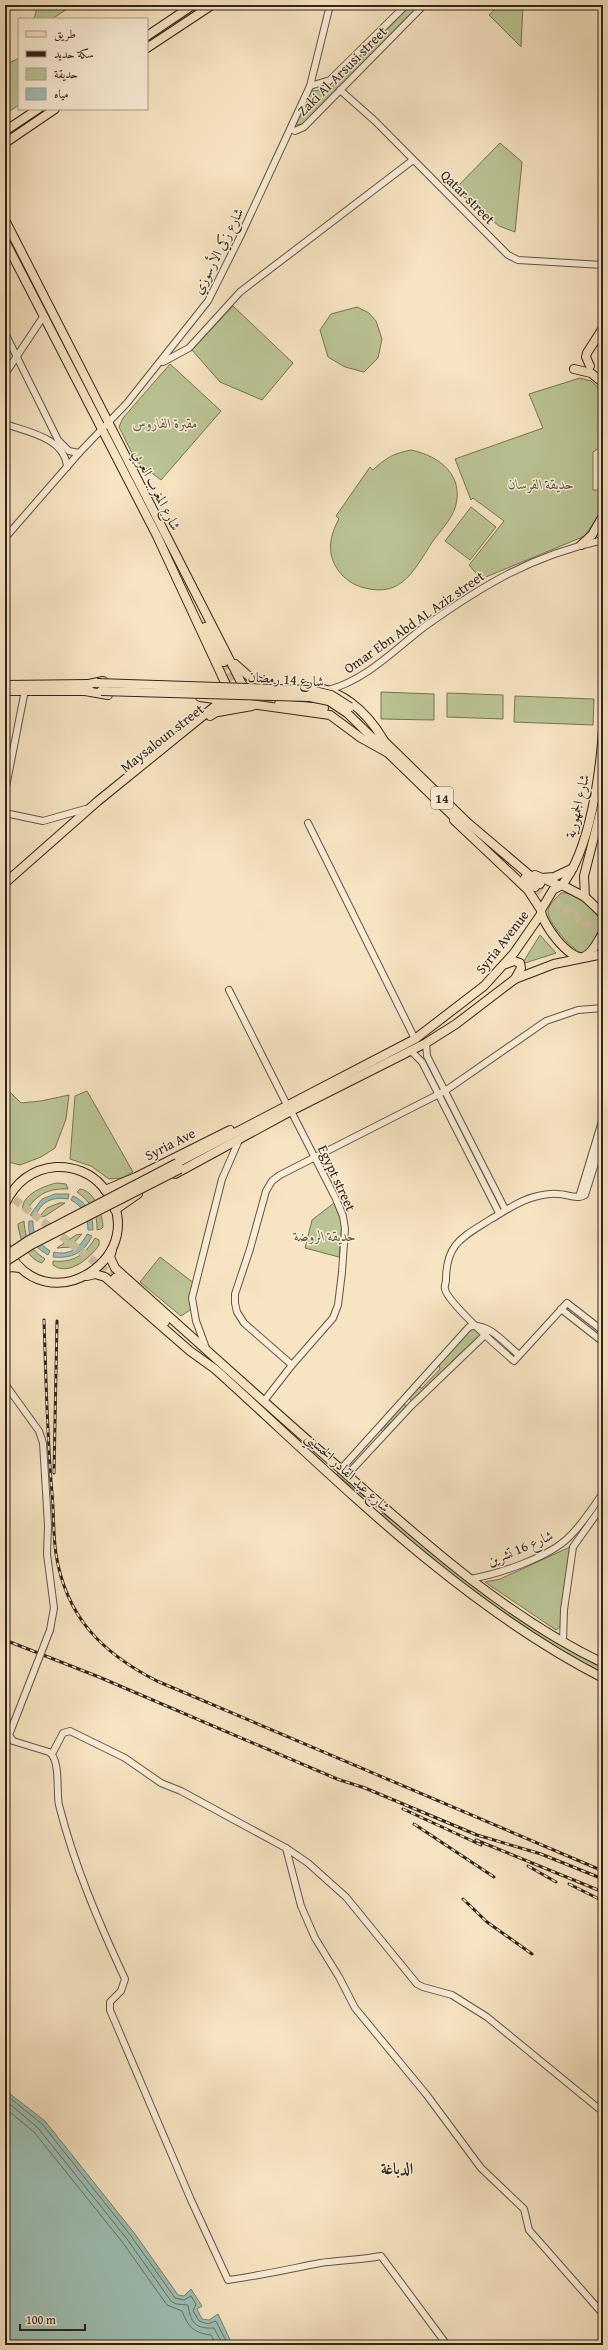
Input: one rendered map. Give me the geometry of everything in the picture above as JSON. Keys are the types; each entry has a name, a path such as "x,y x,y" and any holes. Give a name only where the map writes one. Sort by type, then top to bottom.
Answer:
{"main road":[{"path":"148,35 194,5"},
{"path":"148,47 212,5"},
{"path":"5,131 36,110"},
{"path":"5,142 53,110"},
{"name":"شارع المغرب العربي","path":"5,220 107,427 243,686"},
{"name":"شارع المغرب العربي","path":"5,241 43,316 107,427 228,685"},
{"path":"590,366 586,358 587,353 603,328"},
{"path":"574,369 591,373 603,383"},
{"path":"581,545 592,535 603,516"},
{"path":"163,549 224,662"},
{"path":"603,589 603,599"},
{"path":"222,646 246,675 274,688"},
{"path":"215,686 222,673"},
{"path":"85,688 100,680 274,688 319,687 338,694 355,706 375,726 380,741 367,739 345,720 326,708 279,704"},
{"name":"شارع 14 رمضان","path":"5,684 85,688"},
{"path":"223,700 228,694 228,685"},
{"name":"Maysaloun street","path":"92,807 106,800 216,712 234,701 242,694 243,686"},
{"name":"شارع 14 رمضان","path":"5,691 99,687 310,690 331,695 349,710 451,811"},
{"path":"85,688 101,695 196,697 234,701 268,708 318,712 330,715 361,738 388,753"},
{"path":"268,708 265,704 264,696 266,692 274,688"},
{"path":"196,697 203,706 202,716"},
{"name":"Maysaloun street","path":"5,883 92,807 223,700"},
{"path":"216,712 254,706"},
{"name":"شارع الجمهورية","path":"560,885 573,868 593,805 601,757 603,730"},
{"name":"شارع 14 رمضان","path":"380,741 388,753 451,811 538,883 560,885 585,897 603,914"},
{"name":"شارع الجمهورية","path":"585,897 584,876 603,802"},
{"path":"451,811 454,820 534,897 545,923 562,945 575,956 583,957 592,950 603,933"},
{"path":"538,883 573,868"},
{"name":"Syria Avenue","path":"289,1108 415,1039 484,986 504,966 531,929 541,912 545,900 560,885"},
{"path":"531,929 535,912 534,897"},
{"name":"Syria Avenue","path":"289,1108 426,1043 456,1024 515,979 540,968 583,957 603,954"},
{"path":"504,966 514,961 520,963 521,968 515,979"},
{"path":"5,1262 32,1245 178,1166 248,1125 289,1108"},
{"path":"115,1210 150,1187 239,1140 289,1108"},
{"name":"Syria Ave","path":"105,1190 136,1177 220,1134 248,1125"},
{"path":"5,1256 29,1240 178,1166 255,1130"},
{"path":"6,1201 23,1179 36,1171 66,1167 81,1171 94,1179 105,1190 115,1210 117,1230 110,1258 115,1268"},
{"path":"6,1186 8,1189 6,1201"},
{"path":"5,1246 20,1268 33,1277 48,1282 64,1283 96,1274 105,1277 104,1270 106,1267 115,1268"},
{"path":"87,1276 101,1265 112,1250"},
{"path":"5,1269 11,1267 20,1268"},
{"name":"شارع عبد القادر الحسيني","path":"115,1268 380,1505 470,1579 563,1642 603,1663"},
{"name":"شارع عبد القادر الحسيني","path":"105,1277 190,1351 215,1368 360,1503 471,1594 563,1657 603,1678"},
{"path":"115,1278 215,1368"},
{"path":"360,1503 366,1500 368,1494"},
{"path":"372,1513 374,1508 380,1505"}],"street":[{"name":"شارع زكي الأرسوزي","path":"107,427 208,301 291,129 310,86 330,5"},
{"path":"310,86 324,83 338,73 406,5"},
{"name":"Zaki Al-Arsusi street","path":"291,129 295,130 304,127 424,5"},
{"path":"338,73 343,77 346,84"},
{"name":"Qatar street","path":"340,90 413,160 508,255 518,260 603,265"},
{"path":"5,538 66,467 107,427 163,362 189,348 230,301 330,221 413,160"},
{"path":"5,374 18,357 43,316"},
{"path":"5,333 61,444 69,451 79,453"},
{"path":"5,424 43,439 62,450 65,454 66,467"},
{"path":"43,439 49,433 51,426"},
{"name":"Omar Ebn Abd AL Aziz street","path":"328,690 358,678 480,588 525,566 581,545 603,540"},
{"path":"5,792 25,690"},
{"path":"5,813 43,821 92,807"},
{"path":"308,823 415,1039"},
{"name":"Egypt street","path":"229,990 336,1199 345,1225 342,1272 334,1315 264,1401"},
{"path":"292,1365 244,1323 237,1312 235,1294 250,1249 261,1206 270,1184 277,1176 439,1095 546,1021 578,1010 603,1008"},
{"path":"426,1043 427,1056 502,1211"},
{"path":"411,1051 422,1062 502,1211"},
{"path":"579,1197 603,1118"},
{"path":"603,1138 586,1193 579,1197 560,1194 545,1194 530,1198 502,1211 458,1241 447,1259 445,1289 456,1306 478,1326 484,1335 514,1361 567,1303 603,1331"},
{"path":"206,1349 196,1321 192,1298 222,1179 239,1140"},
{"path":"561,1309 603,1342"},
{"path":"344,1472 469,1327 478,1326 490,1331 519,1355"},
{"path":"344,1472 410,1406 490,1331"},
{"path":"5,1384 39,1431 43,1444 48,1525 47,1554 54,1608 50,1630 9,1735 13,1740 52,1754"},
{"name":"شارع 16 تشرين","path":"470,1579 495,1575 564,1542 603,1493"},
{"name":"شارع 16 تشرين","path":"563,1642 564,1610 573,1547 603,1505"},
{"path":"447,2345 381,2256 341,2260 228,2280 191,2200 110,2010 110,2002 121,1991 125,1979 92,1908 62,1820 52,1754 63,1733 70,1731 125,1758 161,1783 181,1791 286,1848 308,1863 346,1897 417,1984 423,1987 452,1994 482,2013 603,2112"},
{"path":"286,1848 301,1906 315,1938 339,1977 355,2008 426,2094 481,2168 524,2209 529,2230 603,2314"}],"green space":[{"path":"38,5 73,5 54,18 34,18"},
{"path":"198,5 205,5 148,43 148,38"},
{"path":"411,5 422,5 303,124 296,125 311,91 329,89"},
{"path":"500,5 523,5 521,47 489,15"},
{"path":"18,58 18,106 5,114 5,65"},
{"path":"40,110 47,110 5,138 5,133"},
{"path":"500,143 522,162 515,232 499,226 455,189"},
{"path":"233,306 293,363 262,400 220,382 192,350"},
{"path":"357,307 369,313 376,321 382,339 378,358 364,372 345,367 328,357 320,330 331,314"},
{"name":"مقبرة الفاروس","path":"170,364 221,411 161,480 136,461 119,427 123,418"},
{"name":"حديقة الفرسان","path":"580,378 591,381 602,391 602,446 593,452 593,490 601,490 600,513 585,536 481,579 469,565 504,521 473,498 471,500 455,459 543,428 529,394"},
{"path":"411,450 432,457 448,469 456,486 457,497 455,508 448,521 414,570 398,585 389,589 378,590 357,586 340,573 334,564 331,544 333,531 339,519 336,516 370,467 373,470 390,457"},
{"path":"471,507 496,527 470,560 445,541"},
{"path":"381,692 434,694 434,720 381,719"},
{"path":"447,693 503,695 503,719 447,717"},
{"path":"515,696 594,699 593,725 514,722"},
{"path":"561,893 572,895 586,904 597,915 600,921 601,929 598,937 585,952 581,953 577,950 566,940 551,922 548,911 549,906"},
{"path":"540,935 556,953 522,964"},
{"path":"5,1087 21,1103 41,1101 69,1095 66,1119 55,1148 41,1157 20,1165 5,1161"},
{"path":"87,1091 133,1172 122,1178 109,1179 91,1166 70,1159 75,1096"},
{"path":"57,1183 66,1184 68,1189 48,1191 38,1197 26,1212 23,1210 23,1205 30,1195 41,1188"},
{"path":"80,1189 90,1194 94,1198 102,1221 103,1227 101,1229 97,1230 95,1213 89,1203 77,1192"},
{"path":"59,1203 65,1203 45,1216 39,1217 47,1208"},
{"name":"حديقة الروضة","path":"334,1203 342,1223 339,1257 305,1248 312,1220"},
{"path":"24,1221 29,1243 45,1259 42,1263 32,1257 22,1241 18,1224"},
{"path":"82,1234 70,1247 57,1248 76,1235"},
{"path":"95,1238 99,1240 99,1245 91,1255 79,1264 66,1269 53,1265 53,1261 67,1261 78,1257 87,1249"},
{"path":"160,1257 195,1284 190,1310 181,1316 140,1282"},
{"path":"474,1329 480,1335 479,1338 451,1362 452,1366 412,1402 409,1398 418,1387 422,1388 440,1369 439,1364 470,1330"},
{"path":"403,1404 407,1406 385,1428 384,1433 381,1430"},
{"path":"338,1471 365,1495 364,1497 337,1475"},
{"path":"382,1513 565,1647 603,1668 603,1674 544,1640 487,1601 433,1559 381,1515"},
{"path":"570,1547 560,1627 556,1630 485,1582 500,1579"}],"water":[{"path":"55,1194 69,1194 68,1199 57,1198 48,1201 40,1207 35,1217 30,1215 42,1199"},
{"path":"73,1196 82,1202 89,1210 93,1230 88,1230 86,1216 79,1205 71,1200"},
{"path":"29,1221 33,1221 37,1238 50,1251 48,1255 39,1249 32,1241 29,1232"},
{"path":"87,1234 92,1236 81,1251 71,1256 53,1257 54,1252 64,1253 74,1250"},
{"path":"5,2090 45,2121 135,2234 178,2295 184,2296 191,2289 202,2306 197,2309 202,2319 209,2320 218,2314 232,2344 238,2345 5,2345"}],"tunnel":[{"path":"224,662 234,681 244,693 258,700 279,704"},
{"path":"535,887 603,936"},
{"path":"5,1192 115,1278"}],"railway":[{"path":"44,1320 50,1472 56,1554 61,1576 68,1596 90,1631 104,1645 119,1658 157,1681 603,1871"},
{"path":"54,1473 57,1321"},
{"path":"5,1640 99,1677 337,1779 365,1788 477,1835 541,1854 603,1879"},
{"path":"403,1809 481,1845"},
{"path":"414,1824 494,1877"},
{"path":"476,1840 603,1892"},
{"path":"528,1866 556,1882"},
{"path":"569,1884 603,1901"},
{"path":"463,1899 487,1922 532,1954"}],"district":[{"name":"الدباغة","path":"397,2168"}]}
